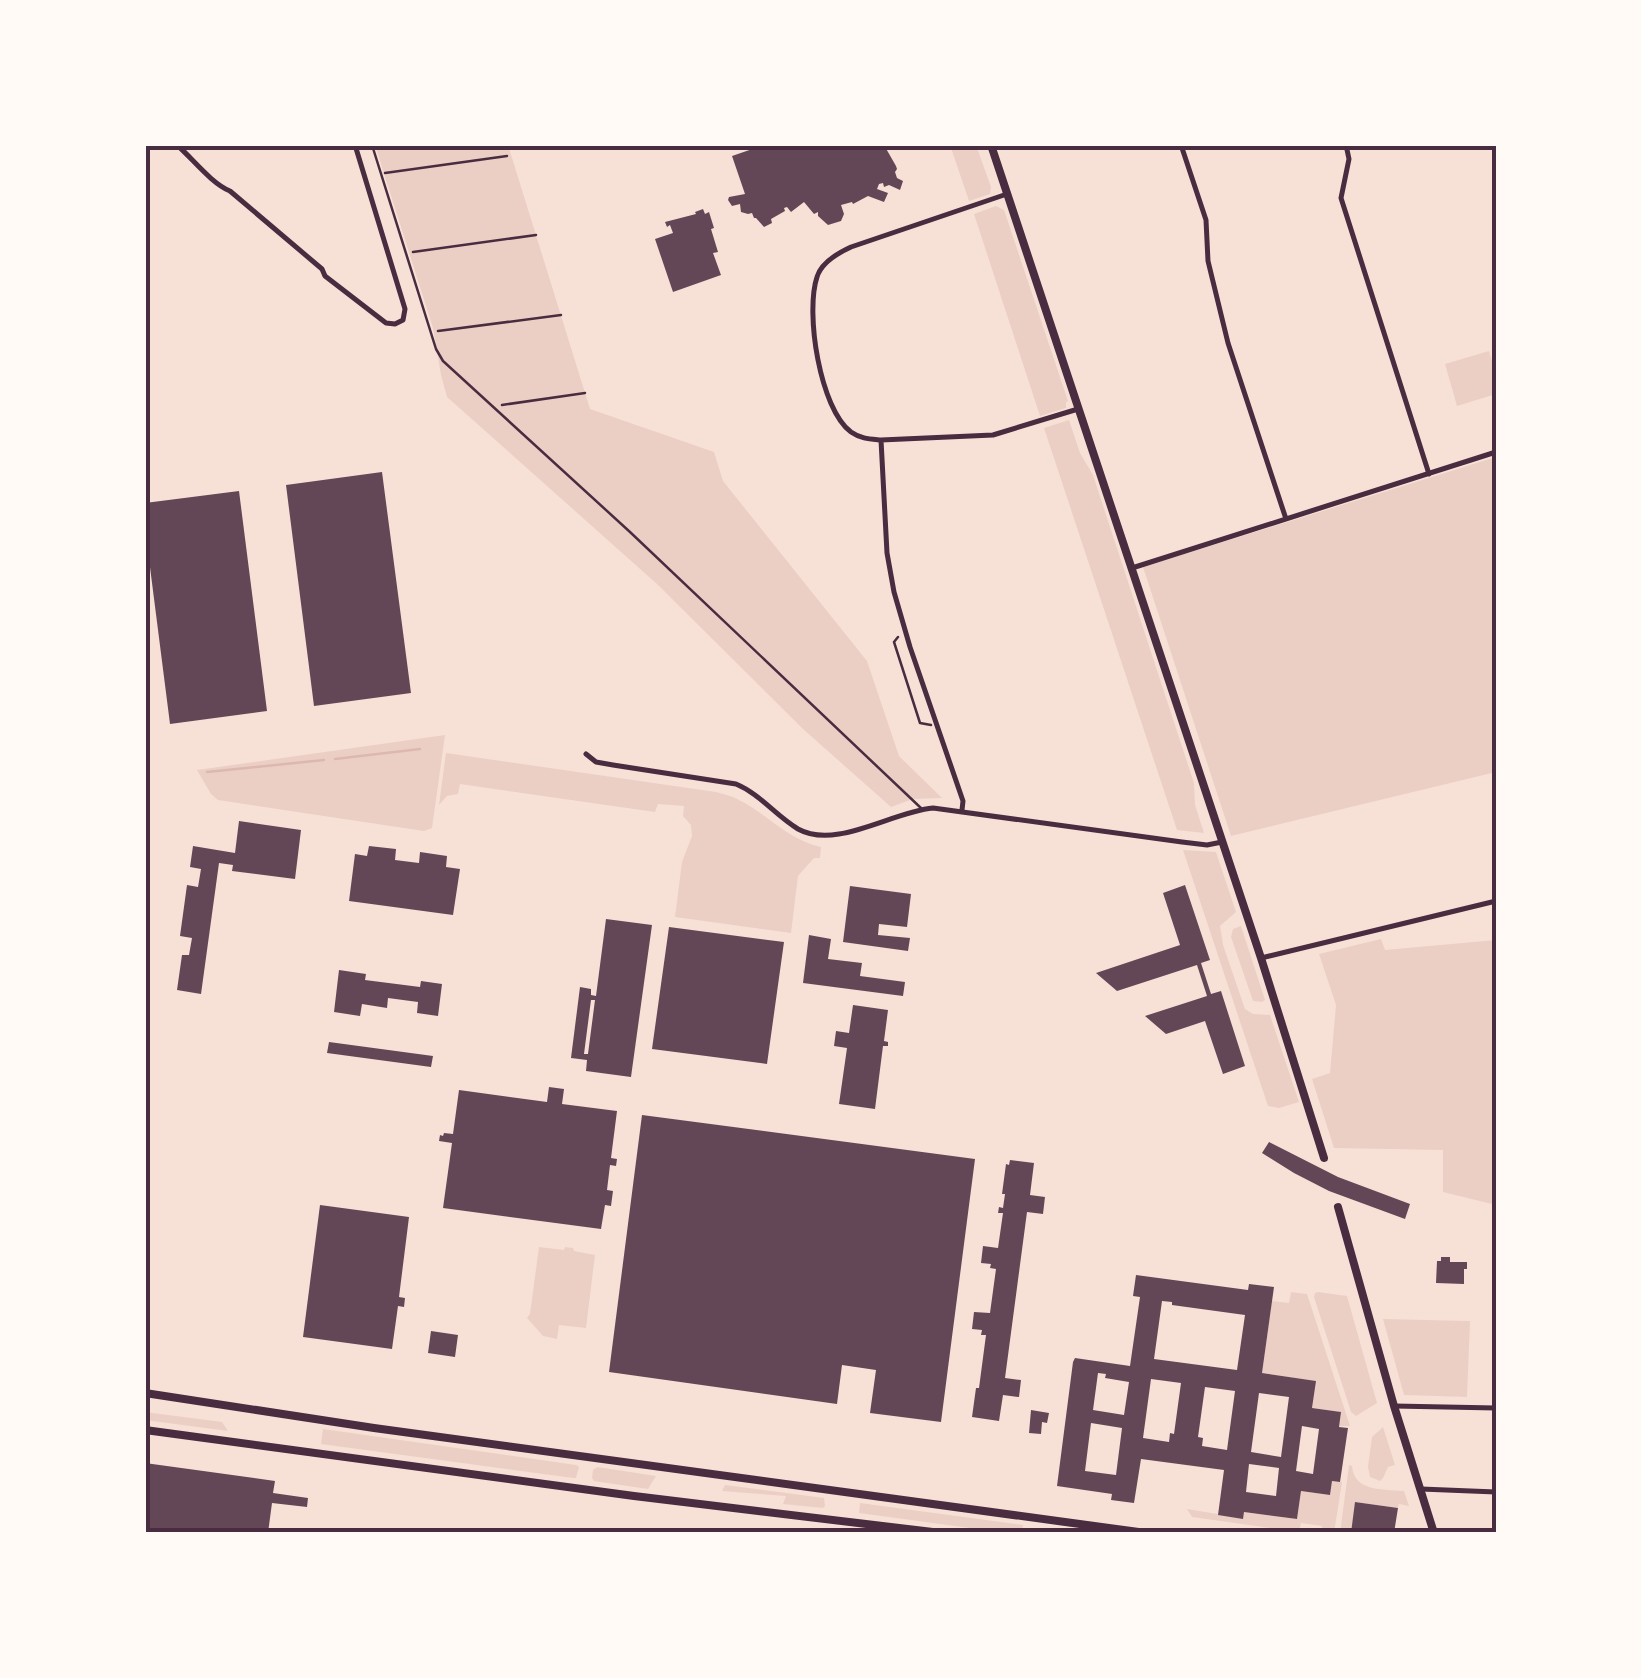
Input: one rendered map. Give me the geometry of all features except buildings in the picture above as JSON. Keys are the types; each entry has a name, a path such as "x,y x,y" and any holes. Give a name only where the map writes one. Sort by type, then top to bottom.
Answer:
{"main road":[{"path":"991,145 1324,1158"},
{"path":"1338,1207 1434,1533"},
{"path":"145,1394 1146,1533"},
{"path":"145,1430 941,1533"}],"street":[{"path":"177,145 222,188 230,190 322,269 325,276 386,323 395,324 402,320 406,308 355,145"},
{"path":"1181,145 1206,220 1208,260 1236,371 1286,519"},
{"path":"1346,145 1348,159 1341,198 1430,474"},
{"path":"1007,194 851,246 828,261 816,278 814,310 826,394 835,414 849,430 865,439 881,440 993,435 1078,409"},
{"path":"881,440 890,574 962,810"},
{"path":"1132,568 1496,452"},
{"path":"586,754 596,762 736,784 792,825 811,834 840,834 922,809 962,810 1206,845 1222,842"},
{"path":"1261,958 1496,901"},
{"path":"1394,1406 1496,1408"},
{"path":"1421,1489 1496,1492"}],"lane":[{"path":"372,145 430,332 443,361 922,809"}],"path":[{"path":"381,174 507,156"},
{"path":"406,252 536,235"},
{"path":"430,332 560,315"},
{"path":"492,406 585,393"},
{"path":"905,631 894,642 920,723 937,726"}],"shaded area":[{"path":"375,145 508,145 590,409 714,452 723,481 867,661 899,756 942,798 913,799 891,807 803,729 657,584 447,397 433,328"},
{"path":"950,145 976,145 990,194 969,201"},
{"path":"996,206 1004,210 1068,401 1066,408 1040,416 974,214"},
{"path":"1489,351 1496,375 1496,394 1457,406 1445,364"},
{"path":"1069,420 1080,453 1093,475 1194,783 1195,805 1204,833 1177,830 1044,428"},
{"path":"1496,457 1496,772 1231,836 1143,567"},
{"path":"445,735 432,828 424,831 218,800 197,770"},
{"path":"446,753 716,792 739,800 788,833 821,847 820,858 814,858 798,876 791,933 675,917 682,862 692,836 691,825 683,816 684,806 658,804 655,812 460,784 458,794 447,796 439,805"},
{"path":"1183,850 1216,852 1236,912 1220,926 1223,945 1245,1009 1270,1015 1299,1102 1279,1108 1268,1106"},
{"path":"1241,926 1265,1000 1262,1002 1253,1001 1231,937 1233,929"},
{"path":"1381,939 1385,950 1496,940 1496,1205 1443,1192 1443,1150 1334,1148 1312,1079 1330,1073 1336,1005 1319,954"},
{"path":"539,1247 573,1248 595,1255 586,1328 559,1325 557,1339 543,1336 527,1318"},
{"path":"1291,1292 1307,1294 1350,1426 1339,1426 1340,1412 1312,1408 1315,1381 1262,1373 1272,1301 1289,1303"},
{"path":"1318,1292 1347,1296 1377,1403 1356,1416 1351,1412 1314,1297"},
{"path":"1383,1319 1470,1321 1467,1397 1404,1395"},
{"path":"145,1412 222,1422 228,1431 145,1420"},
{"path":"1383,1427 1395,1465 1388,1467 1380,1481 1370,1477 1368,1467 1372,1437"},
{"path":"323,1429 579,1467 573,1478 321,1444"},
{"path":"1349,1465 1364,1485 1404,1491 1409,1506 1356,1502 1351,1533 1340,1533"},
{"path":"597,1467 656,1476 648,1489 594,1481 593,1470"},
{"path":"1332,1481 1342,1482 1334,1533 1322,1533 1322,1526 1301,1523 1299,1532 1192,1517 1187,1509 1242,1518 1244,1512 1297,1519 1301,1491 1330,1495"},
{"path":"725,1485 824,1498 825,1506 783,1504 786,1496 722,1491"},
{"path":"860,1503 1023,1525 1022,1533 859,1513"}],"waterway":[{"path":"335,759 420,749"},
{"path":"207,772 324,760"}]}
